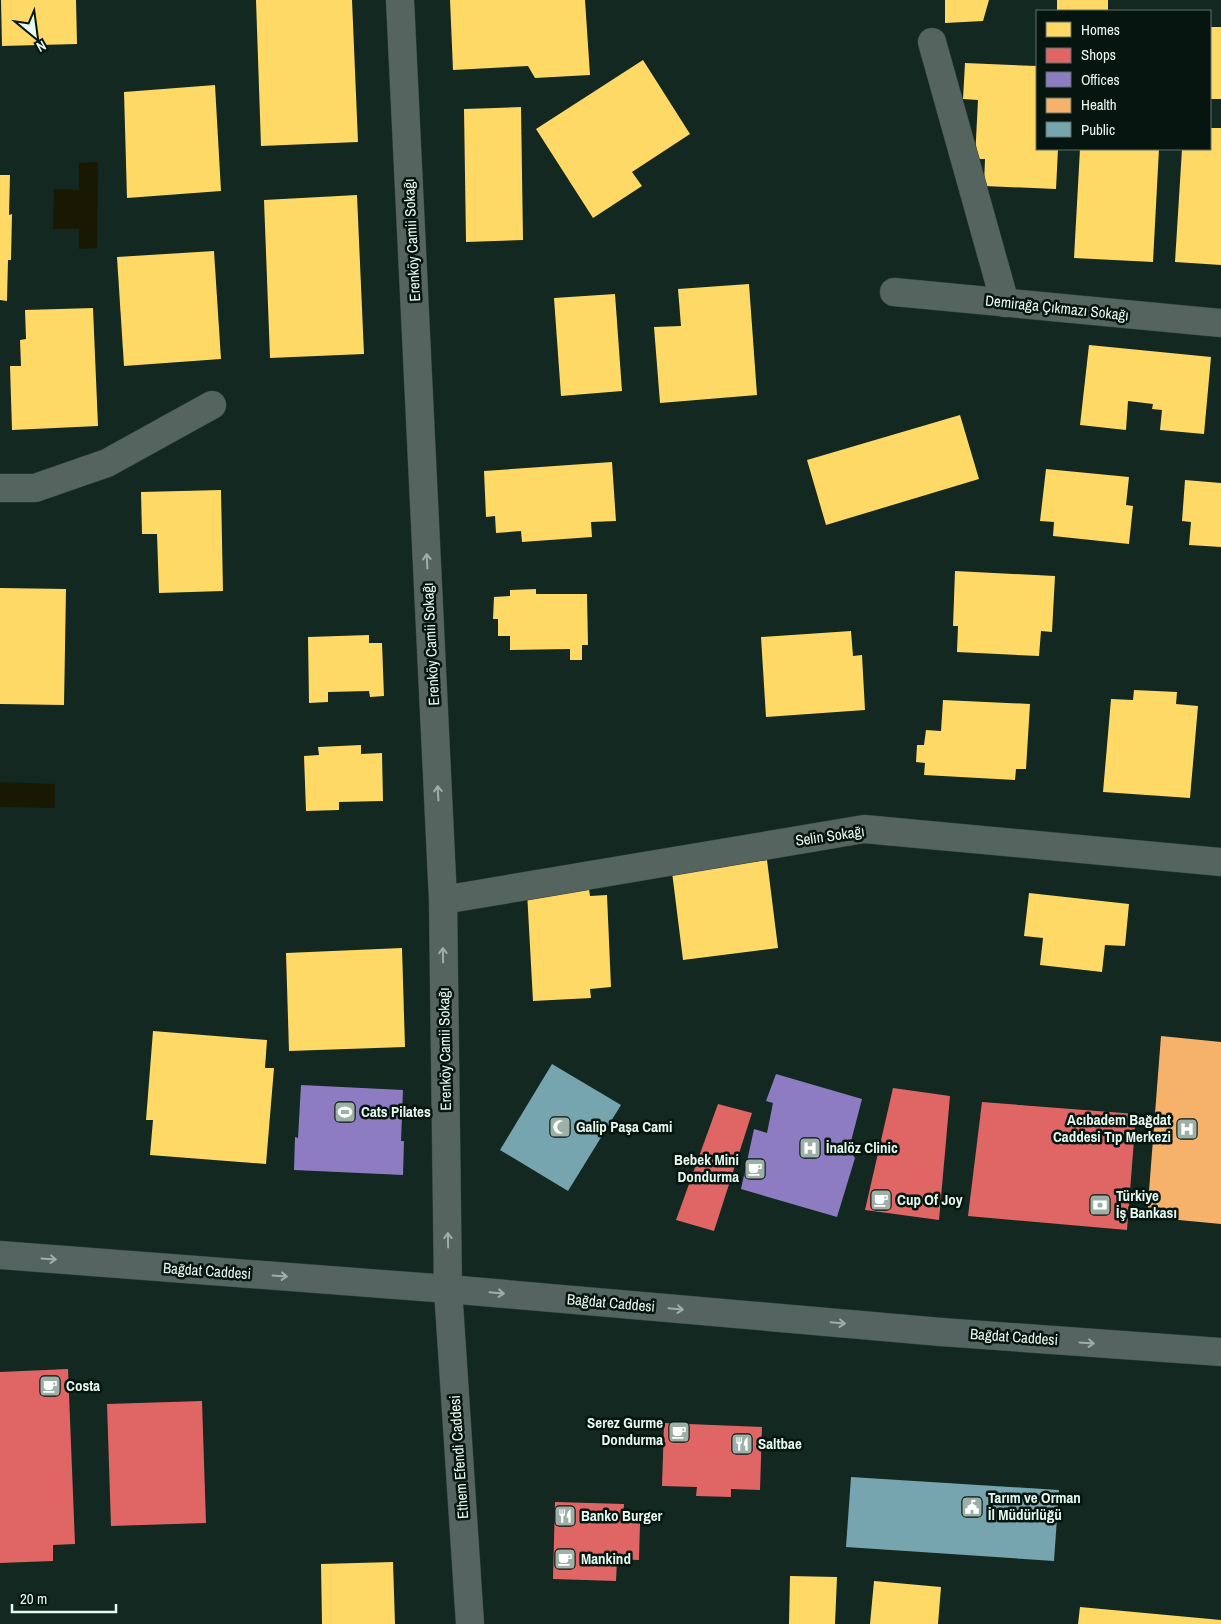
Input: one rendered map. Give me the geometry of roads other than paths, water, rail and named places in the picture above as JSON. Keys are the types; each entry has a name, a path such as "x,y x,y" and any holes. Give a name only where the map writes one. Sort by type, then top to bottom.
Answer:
{"main road":[{"name":"Bağdat Caddesi","path":"0,1255 448,1289 941,1332 1221,1352"},
{"name":"Ethem Efendi Caddesi","path":"448,1289 470,1624"}],"street":[{"name":"Erenköy Camii Sokağı","path":"400,0 443,900 448,1289"},
{"path":"932,42 1005,302"},
{"name":"Demirağa Çıkmazı Sokağı","path":"894,292 1221,323"},
{"path":"0,488 35,488 107,463 212,405"},
{"name":"Selin Sokağı","path":"443,900 864,829 1221,862"}],"place":[{"name":"Cats Pilates","path":"345,1112"},
{"name":"Galip Paşa Cami","path":"560,1127"},
{"name":"Acıbadem Bağdat Caddesi Tıp Merkezi","path":"1187,1129"},
{"name":"İnalöz Clinic","path":"810,1148"},
{"name":"Bebek Mini Dondurma","path":"755,1169"},
{"name":"Cup Of Joy","path":"881,1200"},
{"name":"Türkiye İş Bankası","path":"1100,1205"},
{"name":"Costa","path":"50,1386"},
{"name":"Serez Gurme Dondurma","path":"679,1432"},
{"name":"Saltbae","path":"742,1444"},
{"name":"Tarım ve Orman İl Müdürlüğü","path":"972,1507"},
{"name":"Banko Burger","path":"565,1516"},
{"name":"Mankind","path":"565,1559"}]}
